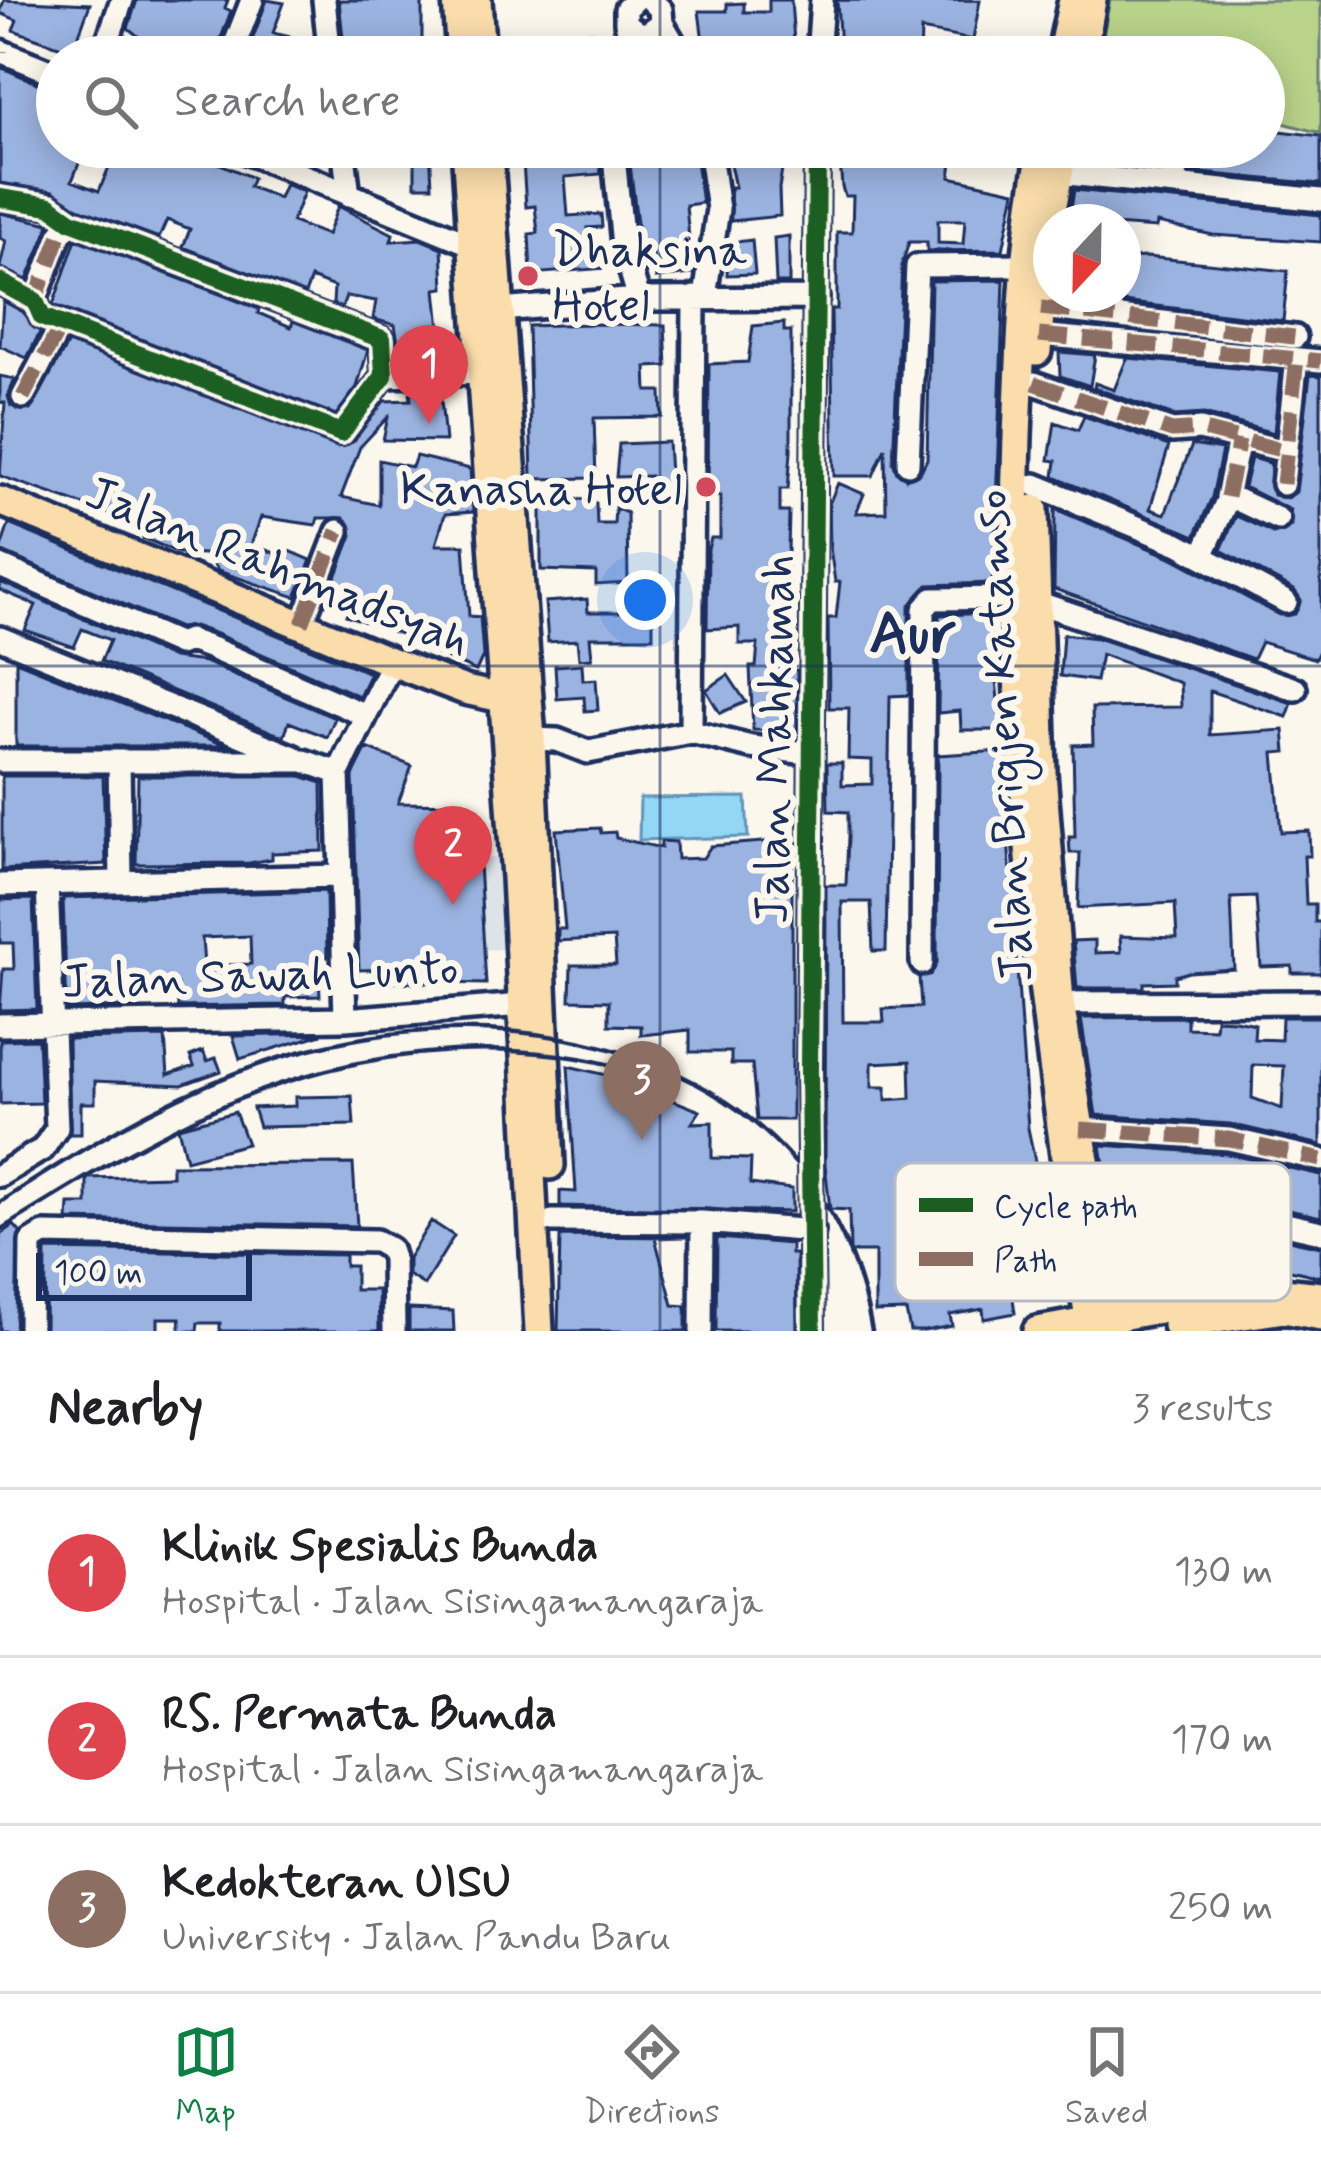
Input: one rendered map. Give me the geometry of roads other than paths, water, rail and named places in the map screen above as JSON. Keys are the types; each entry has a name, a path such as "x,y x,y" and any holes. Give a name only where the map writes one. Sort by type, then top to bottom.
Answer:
{"main road":[{"path":"457,0 459,36"},
{"path":"477,0 480,36"},
{"path":"1065,36 1073,0"},
{"path":"1086,36 1092,0"},
{"path":"468,168 482,373 519,743 552,1220 555,1331"},
{"path":"489,168 515,701"},
{"name":"Jalan Brigjen Katamso","path":"1041,168 1032,248 1023,600 1051,1003 1076,1163"},
{"name":"Jalan Brigjen Katamso","path":"1023,600 1034,485 1034,382 1040,321 1032,248 1058,168"},
{"name":"Jalan Rahmadsyah","path":"0,501 392,662 465,690 515,701"},
{"path":"465,690 519,743"},
{"path":"523,826 522,1005 539,1331"},
{"name":"Jalan Brigjen Katamso","path":"1051,1003 1085,1163"},
{"path":"1291,1292 1321,1296"},
{"path":"1037,1331 1102,1325 1211,1301"},
{"path":"1142,1331 1284,1309 1321,1316"}],"street":[{"path":"109,36 122,0"},
{"path":"238,36 252,0"},
{"path":"324,0 328,36"},
{"path":"819,36 822,0"},
{"path":"629,29 643,36 647,5"},
{"path":"626,36 629,29 625,16 647,5"},
{"path":"647,5 668,36"},
{"path":"0,52 36,66"},
{"path":"285,168 473,245"},
{"path":"346,168 350,195"},
{"path":"615,168 623,245 639,299"},
{"path":"691,732 700,297 718,209 712,168"},
{"name":"Jalan Mahkamah","path":"812,1331 817,168"},
{"path":"1097,168 1175,185 1321,200"},
{"path":"1175,185 1177,168"},
{"path":"0,197 50,206 71,221 382,339 383,376 341,433 61,325 38,313 35,301 60,235 71,221"},
{"path":"908,464 917,266 1032,248"},
{"path":"0,282 35,301"},
{"path":"499,310 639,299 817,298"},
{"path":"1040,321 1296,348 1321,361"},
{"path":"23,397 61,325"},
{"path":"1283,484 1296,348"},
{"path":"383,376 482,373"},
{"path":"1034,382 1172,431 1200,429 1285,451"},
{"path":"1202,556 1227,497 1239,440"},
{"path":"1034,485 1202,556 1286,602"},
{"path":"1227,497 1278,519"},
{"path":"302,624 338,531"},
{"path":"0,566 179,644 189,640 211,648 365,715"},
{"path":"922,963 924,609 933,599 1023,600 1295,689"},
{"path":"0,638 338,773"},
{"path":"345,1018 338,773 392,662"},
{"path":"519,743 557,740 589,752 691,732 751,747 811,753"},
{"path":"0,761 304,761"},
{"path":"118,761 121,880"},
{"path":"0,885 340,876"},
{"path":"0,1175 43,1149 57,1128 57,1021 47,884"},
{"path":"1051,1003 1321,1002"},
{"name":"Jalan Sawah Lunto","path":"0,1024 345,1018 522,1005"},
{"path":"1080,1129 1229,1139 1321,1160"},
{"path":"552,1220 702,1222 813,1231"},
{"path":"701,1331 702,1222"},
{"path":"1291,1225 1321,1232"},
{"path":"30,1331 31,1243 44,1234 376,1241 390,1249 393,1259 394,1331"}],"water":[{"path":"746,797 748,837 639,840 640,798"}],"railway":[{"path":"0,1202 149,1113 227,1076 310,1049 399,1033 490,1030 578,1041 661,1067 735,1108 797,1165 844,1239 872,1331"},
{"path":"0,1230 109,1164 215,1109 327,1070 388,1058 503,1051 578,1058 651,1077"}],"place":[{"name":"Dhaksina Hotel","path":"528,276"},
{"name":"Klinik Spesialis Bunda","path":"429,424"},
{"name":"Kanasha Hotel","path":"706,487"},
{"name":"RS. Permata Bunda","path":"453,905"},
{"name":"Kedokteran UISU","path":"642,1140"}],"district":[{"name":"Aur","path":"913,631"}]}
